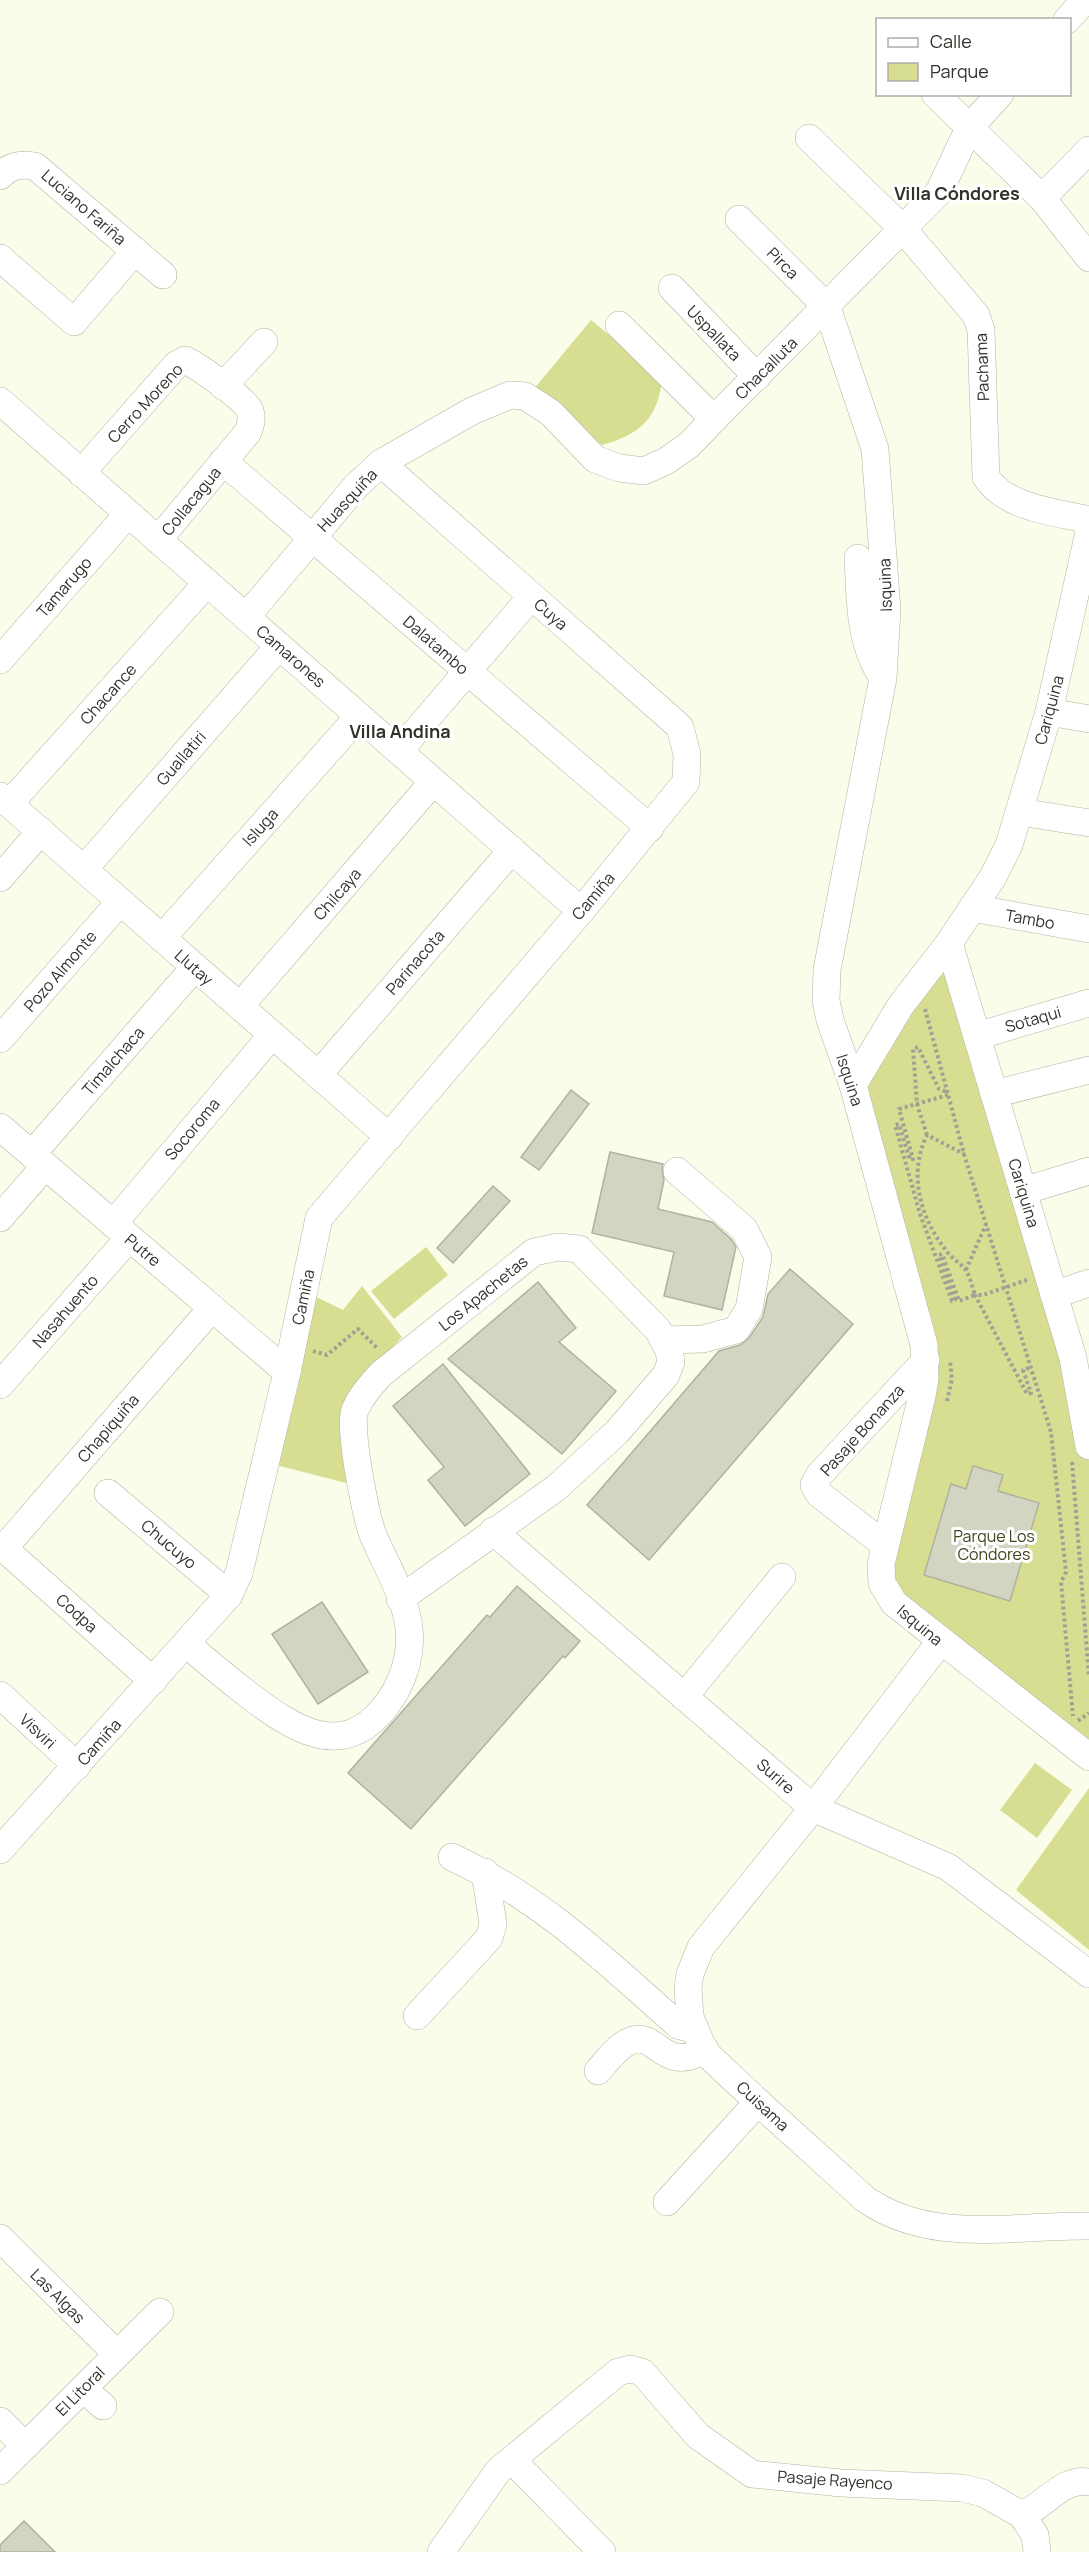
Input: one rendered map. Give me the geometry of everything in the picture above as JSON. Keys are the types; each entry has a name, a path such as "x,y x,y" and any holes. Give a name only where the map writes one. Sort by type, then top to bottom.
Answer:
{"street":[{"path":"1069,18 1085,0"},
{"path":"937,96 1042,198 1089,258"},
{"name":"Chacalluta","path":"472,411 510,395 525,396 551,413 595,459 619,468 644,471 666,461 714,420 939,192 969,128 998,96"},
{"name":"Pachama","path":"809,138 902,228 964,298 979,322 986,477 990,484 1010,499 1089,520"},
{"path":"1042,198 1089,150"},
{"name":"Luciano Fariña","path":"0,176 5,170 20,164 35,166 163,275"},
{"name":"Pirca","path":"739,219 827,307"},
{"path":"0,258 74,322 135,251"},
{"name":"Uspallata","path":"672,288 757,377"},
{"name":"Isquina","path":"827,307 875,449 887,610 883,678 857,799 826,978 830,1020 853,1085 922,1330 926,1360 922,1396 885,1545 881,1574 887,1594 940,1642 1079,1748"},
{"path":"620,325 714,420"},
{"path":"223,386 264,342"},
{"name":"Cerro Moreno","path":"81,473 176,365 185,360 197,365 223,386"},
{"name":"Collacagua","path":"159,540 248,432 252,419 248,407 223,386"},
{"name":"Camarones","path":"0,402 581,911"},
{"name":"Huasquiña","path":"246,617 356,486 381,463 472,411"},
{"name":"Dalatambo","path":"223,462 650,828"},
{"name":"Cuya","path":"381,463 680,727 687,754 686,782"},
{"name":"Tamarugo","path":"0,660 128,514"},
{"name":"Cariquina","path":"853,1085 901,1005 949,943 993,877 1010,845 1081,614 1089,531"},
{"path":"858,558 862,625 871,658 883,678"},
{"name":"Chacance","path":"5,800 207,583"},
{"path":"399,752 531,597"},
{"name":"Guallatiri","path":"84,869 279,646"},
{"path":"1049,712 1089,719"},
{"name":"Isluga","path":"162,938 359,716"},
{"name":"Chilcaya","path":"240,1006 433,782"},
{"name":"Camiña","path":"0,1850 229,1595 239,1573 287,1372 319,1218 581,911 686,782"},
{"name":"Llutay","path":"5,800 389,1137"},
{"path":"1020,812 1089,823"},
{"path":"0,878 41,831"},
{"name":"Parinacota","path":"318,1075 512,850"},
{"name":"Pozo Almonte","path":"0,1039 120,902"},
{"name":"Tambo","path":"972,908 1089,929"},
{"name":"Cariquina","path":"949,943 1023,1191 1043,1293 1073,1358 1080,1450"},
{"name":"Timalchaca","path":"0,1218 39,1160 195,967"},
{"name":"Sotaqui","path":"977,1036 1089,1003"},
{"name":"Socoroma","path":"121,1231 272,1035"},
{"path":"994,1094 1089,1070"},
{"name":"Putre","path":"0,1127 287,1372"},
{"path":"400,1599 556,1488 617,1432 666,1375 670,1362 664,1340 703,1339 736,1330 749,1309 758,1257 744,1229 677,1171"},
{"path":"1023,1191 1089,1171"},
{"name":"Nasahuento","path":"0,1385 121,1231"},
{"name":"Los Apachetas","path":"187,1644 210,1665 292,1726 319,1735 346,1733 369,1723 379,1714 397,1689 403,1674 409,1629 407,1614 372,1533 352,1433 354,1412 361,1398 381,1374 534,1252 558,1247 579,1249 664,1340"},
{"path":"1043,1293 1089,1282"},
{"name":"Chapiquiña","path":"2,1546 212,1308"},
{"name":"Pasaje Bonanza","path":"885,1545 819,1494 814,1485 820,1474 926,1360"},
{"name":"Chucuyo","path":"108,1494 229,1595"},
{"name":"Surire","path":"493,1531 813,1808 948,1867 1089,1974"},
{"name":"Codpa","path":"2,1546 153,1680"},
{"path":"684,1697 782,1577"},
{"path":"598,2071 621,2046 633,2040 647,2041 678,2059 689,2058 700,2040 690,2017 688,1988 692,1967 701,1947 813,1808 940,1642"},
{"name":"Visviri","path":"0,1695 77,1766"},
{"name":"Cuisama","path":"452,1857 485,1872 547,1911 678,2025 700,2040 758,2102 865,2199 898,2219 917,2225 954,2229 1089,2226"},
{"path":"417,2016 489,1938 493,1924 485,1872"},
{"path":"667,2202 758,2102"},
{"name":"Las Algas","path":"0,2238 117,2355"},
{"name":"El Litoral","path":"0,2471 160,2312"},
{"name":"Pasaje Rayenco","path":"513,2461 618,2372 630,2369 642,2372 698,2436 752,2474 841,2483 962,2488 999,2501 1022,2515"},
{"path":"83,2389 103,2406"},
{"path":"0,2421 25,2446"},
{"path":"441,2552 492,2479 513,2461 602,2552"},
{"path":"1037,2552 1035,2535 1022,2515 1037,2508 1059,2488 1070,2483 1089,2482"}],"path":[{"path":"922,1000 964,1154 1051,1432 1066,1572 1061,1582 1073,1722 1079,1748"},
{"path":"947,1094 939,1089 918,1047 913,1049 917,1104 927,1135 917,1167 922,1213 946,1252 966,1270 975,1295 1027,1394 1031,1393 1023,1370 1031,1367"},
{"path":"947,1094 898,1109 913,1159 910,1160 899,1124 895,1125 952,1301 955,1300 939,1256 942,1254 959,1301 1028,1280"},
{"path":"927,1135 964,1154"},
{"path":"914,1216 922,1213"},
{"path":"966,1270 986,1223"},
{"path":"1024,1270 1028,1280 1043,1293"},
{"path":"292,1345 327,1355 358,1329 394,1364"},
{"path":"1080,1450 1089,1677"}],"green space":[{"path":"591,320 662,379 656,405 644,423 626,436 602,445 534,389"},
{"name":"Parque Los Cóndores","path":"945,959 1089,1417 1089,1748 902,1594 891,1571 938,1377 934,1328 863,1086"},
{"path":"426,1247 448,1275 394,1319 371,1291"},
{"path":"362,1286 402,1337 355,1388 354,1485 272,1464 314,1296 343,1310"},
{"path":"1035,1763 1072,1790 1037,1838 1000,1810"},
{"path":"1089,1788 1089,1950 1016,1890"}],"building":[{"path":"571,1090 589,1104 539,1170 521,1157"},
{"path":"610,1152 663,1164 664,1180 658,1209 712,1222 731,1239 736,1247 722,1310 664,1296 674,1252 592,1233"},
{"path":"493,1186 510,1201 453,1263 437,1248"},
{"path":"790,1269 853,1324 649,1560 587,1505 719,1351 740,1345 749,1338 763,1317 768,1294"},
{"path":"538,1282 576,1328 559,1342 616,1391 562,1454 448,1359"},
{"path":"443,1364 530,1474 465,1526 428,1480 444,1467 393,1406"},
{"path":"973,1466 1003,1475 998,1491 1039,1503 1010,1601 924,1575 951,1484 966,1489"},
{"path":"517,1586 580,1641 565,1658 563,1656 411,1829 348,1773 487,1615 490,1617"},
{"path":"322,1602 368,1672 318,1704 272,1634"},
{"path":"24,2521 55,2552 0,2552 0,2545"}],"district":[{"name":"Villa Cóndores","path":"957,194"},
{"name":"Villa Andina","path":"400,732"}]}
